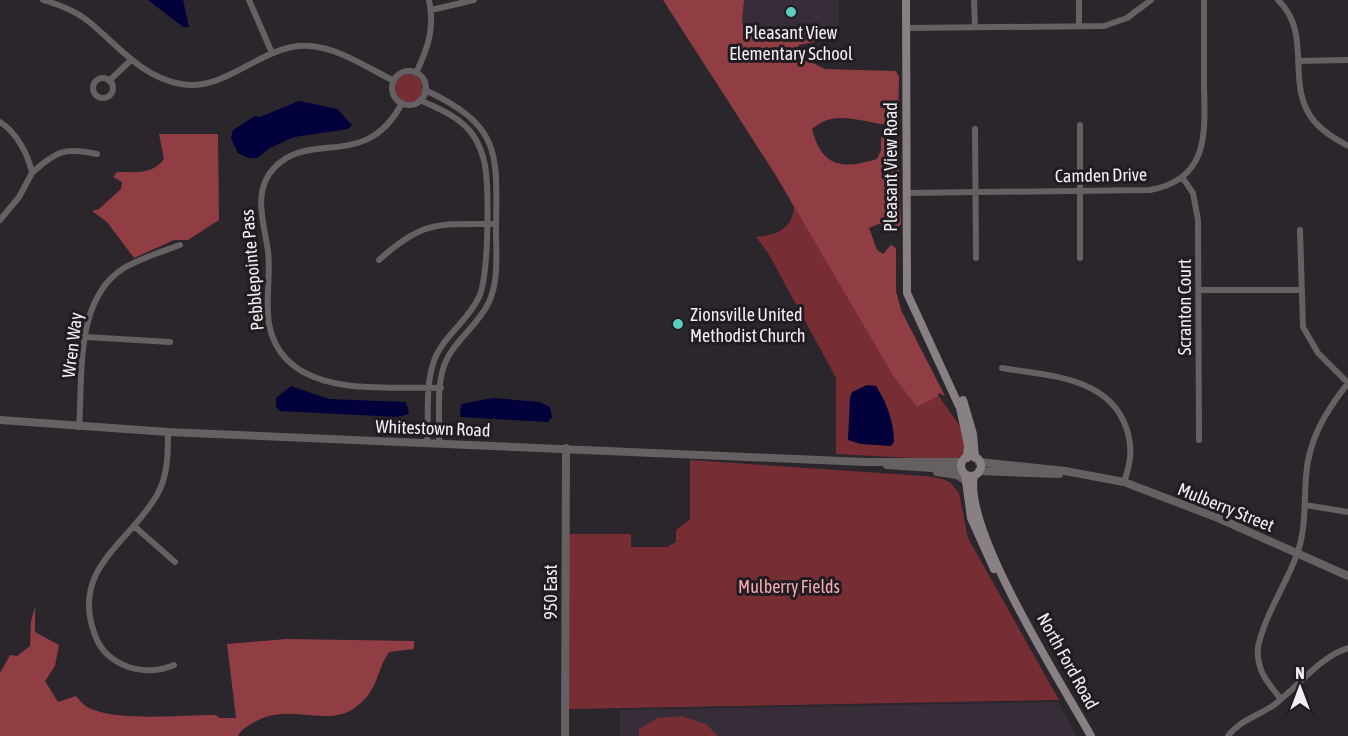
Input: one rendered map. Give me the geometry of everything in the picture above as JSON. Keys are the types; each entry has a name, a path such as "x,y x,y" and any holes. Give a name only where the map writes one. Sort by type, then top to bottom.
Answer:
{"main road":[{"name":"Pleasant View Road","path":"906,0 907,293 960,408 968,445 970,468"},
{"name":"North Ford Road","path":"970,468 973,499 982,531 1016,602 1091,736"}],"street":[{"path":"43,0 64,6 87,20 131,60 157,79 183,85 215,80 272,52 297,46 319,47 394,81"},
{"path":"249,0 272,52"},
{"path":"416,73 430,40 429,0"},
{"path":"431,10 474,0"},
{"path":"974,0 975,27"},
{"path":"1078,0 1079,27"},
{"path":"907,28 1079,27 1117,22 1151,0"},
{"path":"1182,177 1196,161 1204,139 1204,0"},
{"path":"1290,0 1280,2 1297,29 1299,85 1308,112 1326,133 1348,146"},
{"path":"109,81 131,60"},
{"path":"1298,61 1348,60"},
{"path":"402,73 416,73 424,80 425,90 420,100 413,104 402,103 393,94 394,81 402,73"},
{"path":"425,90 467,112 486,136 495,162 496,272 492,294 481,316 450,354 443,371 439,443"},
{"path":"420,100 457,119 476,141 484,164 485,224 482,288 472,309 437,353 430,373 427,443"},
{"name":"Pebblepointe Pass","path":"402,103 387,125 367,140 348,147 292,156 280,162 267,177 260,204 269,262 268,316 272,335 282,353 295,367 312,377 336,384 441,388"},
{"path":"0,122 11,131 21,146 32,173"},
{"path":"1080,125 1080,258"},
{"path":"975,129 976,258"},
{"path":"0,220 19,197 32,173 59,153 74,148 97,154"},
{"name":"Camden Drive","path":"906,193 1150,190 1182,177"},
{"name":"Scranton Court","path":"1182,177 1193,193 1198,210 1199,440"},
{"path":"379,260 404,238 426,227 446,224 496,224"},
{"path":"1281,699 1263,676 1258,663 1258,647 1298,554 1305,505 1306,470 1313,440 1329,409 1348,383 1318,353 1306,335 1301,317 1300,230"},
{"name":"Wren Way","path":"79,427 86,337 93,305 110,279 143,259 180,245"},
{"path":"1199,290 1300,290"},
{"path":"86,337 170,342"},
{"path":"1002,368 1068,379 1088,386 1109,400 1120,414 1131,445 1131,456 1124,482"},
{"name":"Whitestown Road","path":"0,420 168,432 566,448 970,468"},
{"path":"168,432 168,460 159,493 101,564 91,582 89,616 97,642 107,656 119,663 153,670 174,666"},
{"name":"950 East","path":"565,736 566,448"},
{"name":"Whitestown Road","path":"866,462 930,469 957,475 970,468"},
{"name":"Mulberry Street","path":"970,468 1090,475 1124,482 1218,518 1348,576"},
{"path":"1305,505 1348,512"},
{"path":"134,526 175,562"},
{"path":"1228,736 1239,723 1281,699 1331,656 1348,648"}],"shaded area":[{"path":"148,0 183,0 189,27 183,27"},
{"path":"663,0 744,0 742,23 748,29 836,32 834,38 799,45 794,51 804,59 825,69 896,71 899,77 898,120 890,125 850,118 830,119 812,129 821,151 835,162 844,164 877,159 881,150 881,137 885,132 898,137 901,224 898,227 879,224 869,228 877,250 883,254 891,245 896,248 896,291 901,310 945,396 939,393 938,396 917,407 892,374 775,174"},
{"name":"Pleasant View Elementary School","path":"744,0 839,0 839,32 748,29 742,23"},
{"path":"299,101 337,109 352,125 348,129 294,137 270,148 257,158 249,158 238,153 231,138 233,130 255,116 260,117"},
{"path":"159,134 218,134 219,220 188,240 174,240 134,258 107,222 92,211 99,209 121,189 122,182 113,177 117,172 149,170 164,159"},
{"path":"867,385 876,386 887,406 894,435 894,442 891,446 861,444 848,440 850,397 852,392"},
{"path":"291,386 329,399 406,402 409,414 397,417 280,411 276,407 276,398"},
{"path":"493,398 539,402 550,407 552,417 548,422 460,417 461,404"},
{"path":"35,607 35,632 59,645 55,666 45,681 58,702 76,696 91,709 121,715 153,717 215,715 220,718 236,718 227,644 287,639 414,641 414,649 389,652 368,696 353,709 330,716 278,714 265,717 245,728 238,736 0,736 0,673 10,655 17,656 30,646 31,621"},
{"path":"1058,702 1077,736 620,736 620,710"}],"green space":[{"path":"409,74 419,78 423,88 419,98 409,102 399,98 395,88 399,78"},
{"path":"794,206 892,374 929,382 964,432 965,455 951,460 836,454 836,378 768,253 756,237 777,232 787,226"},
{"name":"Mulberry Fields","path":"690,460 925,476 951,483 959,493 968,538 1059,700 569,709 568,534 631,534 631,547 667,547 676,542 676,530 690,519"},
{"path":"681,716 706,724 718,736 639,736 639,729 658,718"}],"place":[{"name":"Pleasant View Elementary School","path":"791,12"},
{"name":"Zionsville United Methodist Church","path":"678,324"}]}
